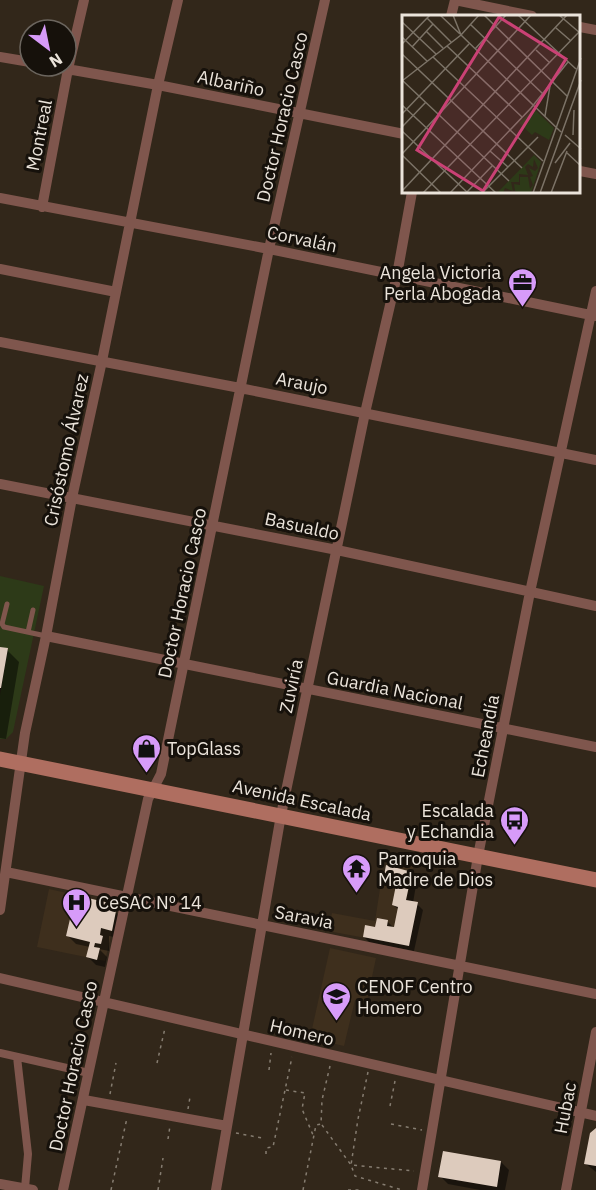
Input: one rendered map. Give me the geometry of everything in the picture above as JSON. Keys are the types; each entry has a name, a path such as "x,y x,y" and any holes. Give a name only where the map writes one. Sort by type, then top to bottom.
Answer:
{"main road":[{"name":"Avenida Escalada","path":"0,759 596,880"}],"street":[{"name":"Montreal","path":"78,26 84,0"},
{"name":"Crisóstomo Álvarez","path":"0,910 20,763 72,498 158,85 178,0"},
{"name":"Doctor Horacio Casco","path":"63,1190 148,799 161,774 269,249 325,0"},
{"path":"451,15 455,0 527,15"},
{"path":"581,27 596,30"},
{"path":"0,57 18,60"},
{"name":"Albariño","path":"78,71 402,134"},
{"name":"Montreal","path":"42,207 66,78"},
{"path":"581,171 596,174"},
{"name":"Zuviría","path":"216,1190 281,815 365,413 397,275 412,194"},
{"name":"Corvalán","path":"0,198 269,249 594,316"},
{"path":"0,269 116,292"},
{"name":"Echeandía","path":"422,1190 478,856 530,592 594,316 596,291"},
{"name":"Araujo","path":"0,342 596,460"},
{"name":"Basualdo","path":"0,484 212,524 596,606"},
{"name":"Guardia Nacional","path":"46,636 596,747"},
{"name":"Saravia","path":"6,872 596,994"},
{"name":"Homero","path":"0,978 103,1004 596,1116"},
{"name":"Hubac","path":"566,1190 596,1032"},
{"path":"0,1053 90,1073"},
{"path":"0,1184 29,1189 28,1154 17,1057"},
{"path":"84,1100 227,1128"}],"lane":[{"path":"7,604 2,626 46,636"},
{"path":"28,632 33,610"}],"path":[{"path":"156,1063 167,1018"},
{"path":"269,1070 273,1042"},
{"path":"266,1154 266,1148 273,1147 295,1047"},
{"path":"332,1056 322,1100 321,1124 351,1164 355,1176 402,1190"},
{"path":"108,1104 116,1063"},
{"path":"351,1164 369,1065"},
{"path":"390,1106 398,1071"},
{"path":"285,1090 305,1093 302,1109 313,1135"},
{"path":"187,1119 190,1097"},
{"path":"111,1190 129,1108"},
{"path":"168,1138 172,1116"},
{"path":"303,1190 313,1135 316,1125 321,1124"},
{"path":"391,1124 432,1132"},
{"path":"227,1128 262,1138"},
{"path":"159,1190 163,1158"},
{"path":"351,1164 425,1172"},
{"path":"348,1190 360,1190"}],"shaded area":[{"path":"389,852 415,857 407,900 418,902 409,946 328,931 332,913 375,921 382,876"},
{"name":"CeSAC Nº 14","path":"49,889 112,903 117,909 105,961 37,947"},
{"path":"330,948 376,958 367,1001 355,1000 344,1046 310,1038"}],"green space":[{"path":"0,576 44,586 13,732 6,739 0,739 0,695 8,649 0,647"}],"building":[{"path":"0,647 8,648 1,688 0,688"},
{"path":"386,865 412,872 406,900 418,902 409,946 363,937 365,925 375,927 377,918 388,920 387,926 394,927 398,907 392,905 397,880 384,876"},
{"path":"71,894 109,903 108,910 116,911 112,931 101,928 100,935 103,936 101,944 95,943 94,947 100,948 97,960 86,957 90,942 66,936 74,902 69,901"},
{"path":"596,1128 596,1166 584,1164 590,1133"},
{"path":"443,1151 501,1161 497,1187 438,1177"}],"place":[{"name":"Angela Victoria Perla Abogada","path":"522,308"},
{"name":"TopGlass","path":"146,774"},
{"name":"Escalada y Echandia","path":"515,846"},
{"name":"Parroquia Madre de Dios","path":"357,894"},
{"name":"CeSAC Nº 14","path":"77,928"},
{"name":"CENOF Centro Homero","path":"336,1022"}]}
